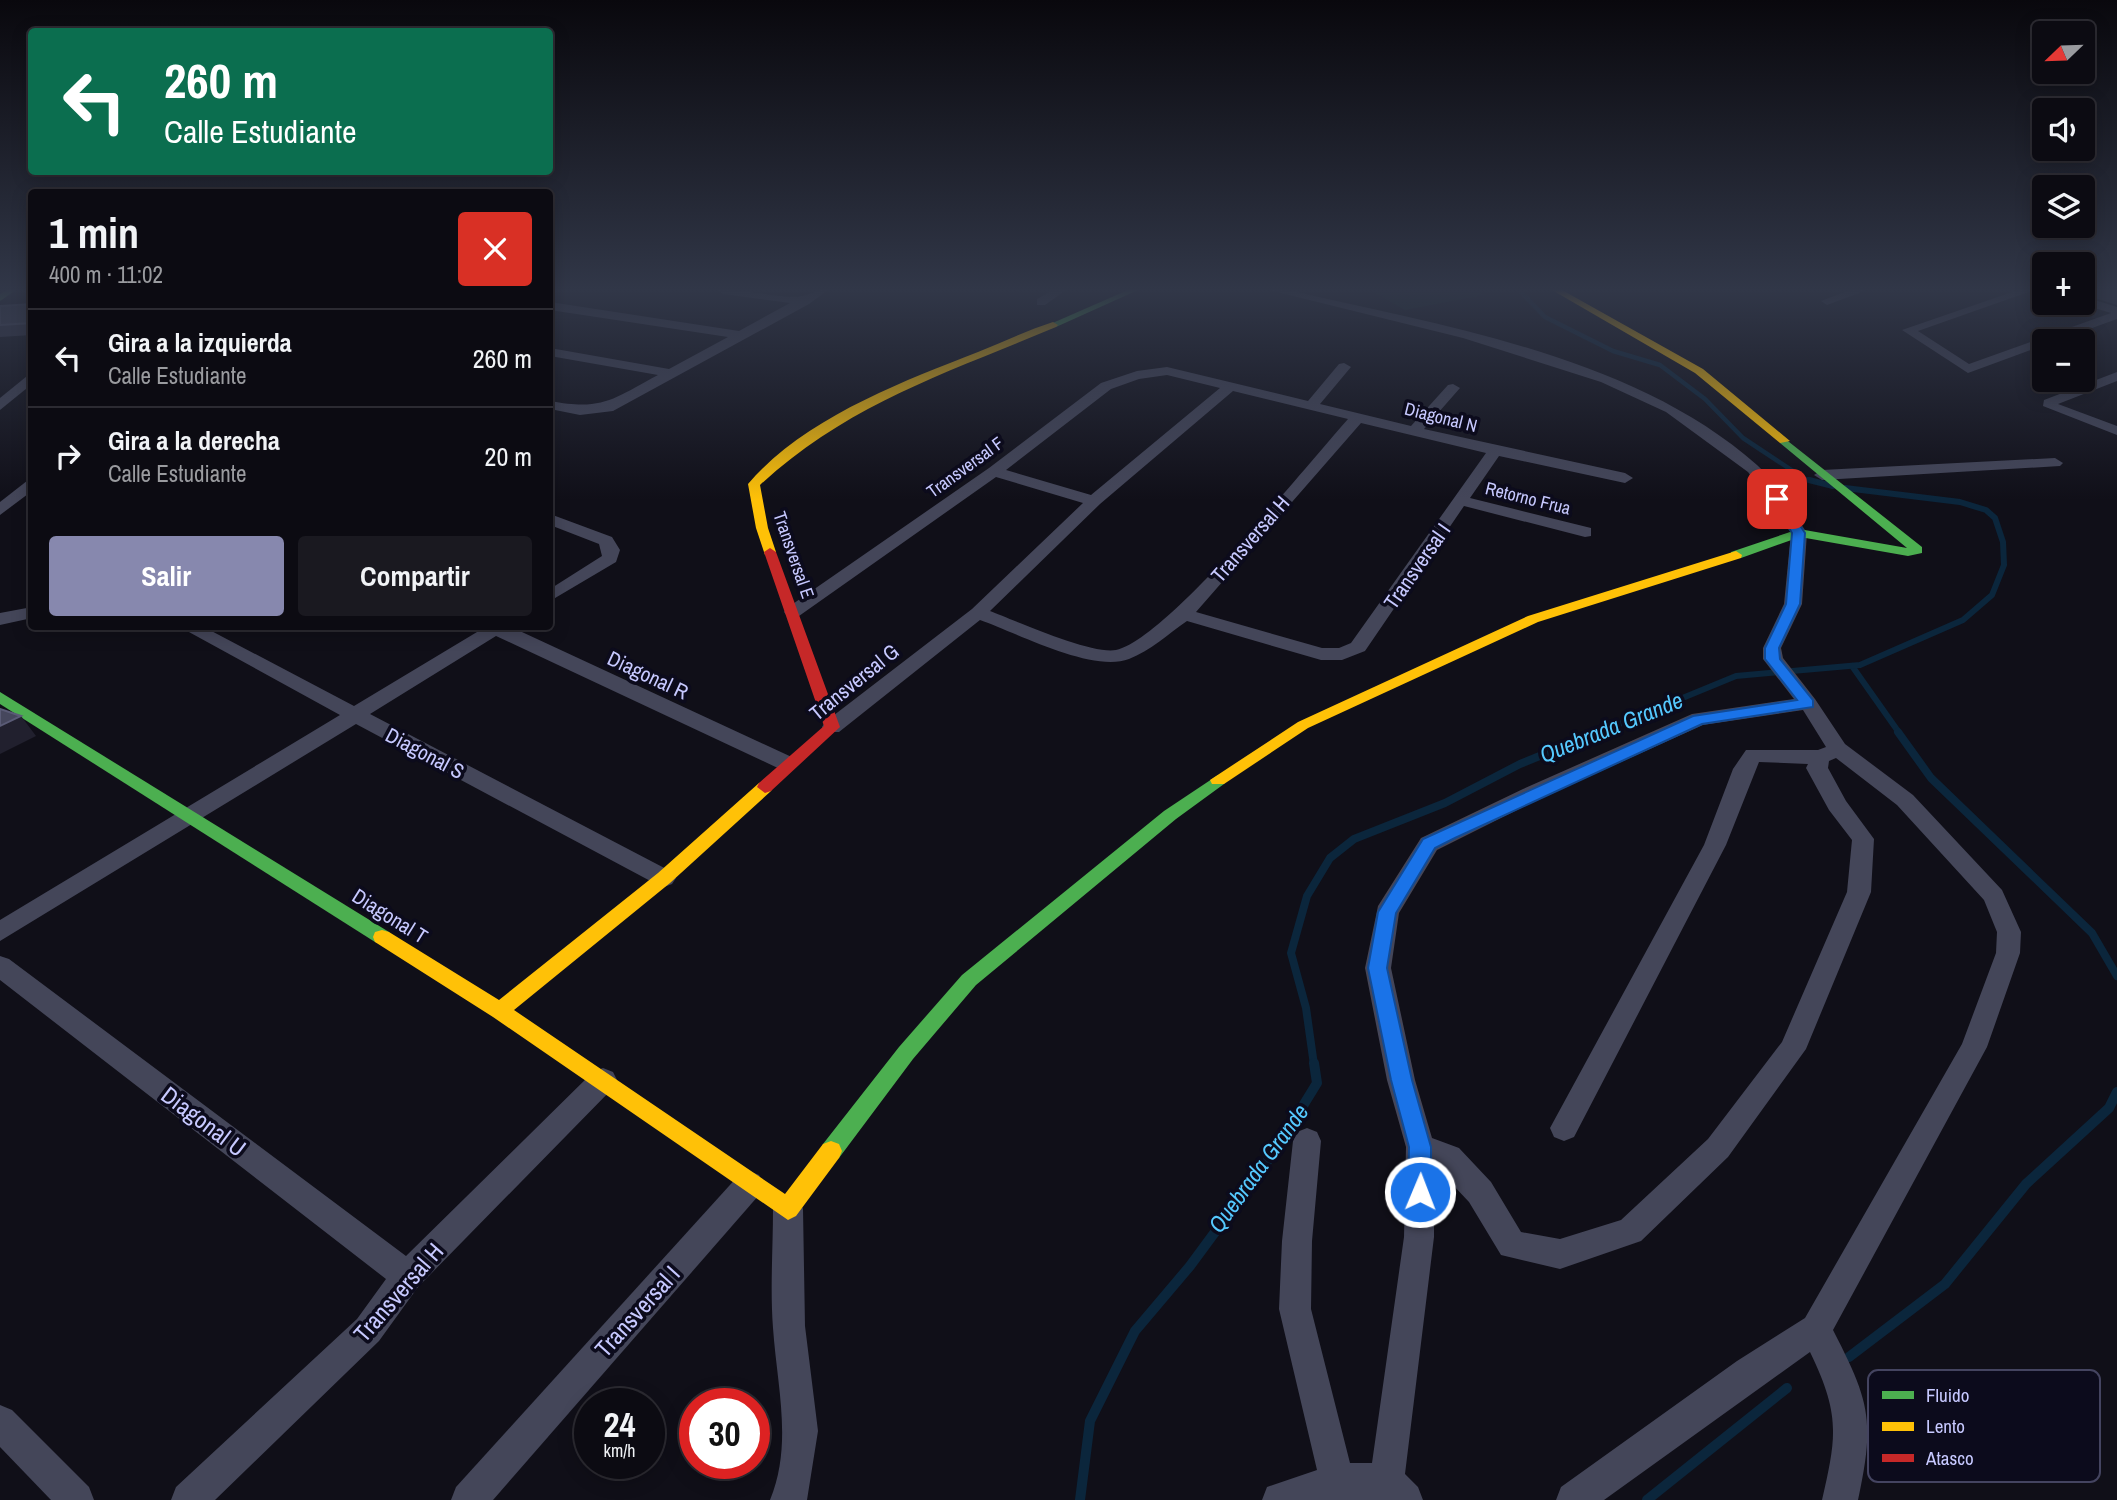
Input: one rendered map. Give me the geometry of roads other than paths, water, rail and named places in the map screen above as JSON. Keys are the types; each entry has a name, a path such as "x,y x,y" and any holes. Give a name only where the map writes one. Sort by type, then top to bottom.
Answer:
{"street":[{"path":"595,360 669,373"},
{"path":"553,405 596,411 642,392 694,360"},
{"name":"Transversal E","path":"832,727 762,528 754,484 773,460 815,433 899,389 967,360"},
{"path":"1546,360 1606,379 1671,409 1754,469 1799,533 1793,604 1772,648 1773,659 1801,695 1829,753 1905,800 1994,896 2004,914 2009,943 2000,980 1974,1047 1816,1329 1749,1373 1574,1500"},
{"path":"788,1500 793,1491 801,1431 789,1326 788,1209 906,1054 970,980 1170,816 1242,762 1303,726 1533,619 1674,577 1799,533 1908,552 1917,550 1828,479 1741,402 1680,360"},
{"path":"1954,360 1968,369 1992,360"},
{"path":"1312,404 1344,367"},
{"name":"Transversal F","path":"793,612 994,471 1106,386 1137,375 1167,371"},
{"name":"Diagonal N","path":"1167,371 1312,404 1357,418 1495,451 1625,478"},
{"path":"2117,376 2049,403 2117,430"},
{"path":"0,406 28,380"},
{"name":"Transversal G","path":"500,1011 664,877 832,727 978,613 1094,501 1232,385"},
{"path":"1416,430 1453,388"},
{"name":"Transversal H","path":"978,613 1098,657 1119,656 1135,650 1184,614 1357,418"},
{"name":"Transversal I","path":"1184,614 1321,654 1342,654 1358,646 1495,451"},
{"path":"1828,479 2055,463"},
{"path":"994,471 1094,501"},
{"path":"0,510 28,486"},
{"name":"Retorno Frua","path":"1462,501 1585,532"},
{"path":"553,520 606,541 611,550 610,558 553,594"},
{"path":"0,619 28,613"},
{"name":"Diagonal S","path":"194,630 664,877"},
{"path":"0,932 490,630"},
{"name":"Diagonal R","path":"501,630 788,764"},
{"path":"1280,1500 1337,1481 1396,1490 1419,1237 1420,1147 1401,1080 1378,968 1387,912 1429,844 1531,794 1699,719 1801,695"},
{"name":"Diagonal T","path":"0,697 500,1011 603,1080 749,1185 788,1209"},
{"path":"1564,1128 1715,845 1744,769 1753,755 1829,753"},
{"path":"1420,1147 1449,1157 1480,1192 1512,1245 1560,1254 1630,1231 1718,1148 1793,1049 1859,892 1863,839 1837,805 1817,768 1829,753"},
{"name":"Diagonal U","path":"0,967 407,1276"},
{"name":"Transversal H","path":"189,1500 368,1330 407,1276 603,1080"},
{"path":"1307,1141 1297,1241 1295,1309 1337,1481"},
{"name":"Transversal I","path":"468,1500 749,1185"},
{"path":"1816,1329 1844,1389 1850,1419 1852,1441 1840,1500"},
{"path":"0,1422 76,1500"}],"waterway":[{"name":"Quebrada Grande","path":"1643,360 1660,365 1705,399 1743,438 1805,479 1816,482"},
{"name":"Quebrada Grande","path":"1809,480 1833,486"},
{"name":"Quebrada Grande","path":"1595,734 1736,676 1860,665 1963,620 1992,595 2004,565 2003,542 1995,518 1986,510 1960,502 1845,488"},
{"path":"1852,666 1900,734"},
{"name":"Quebrada Grande","path":"1314,1065 1306,1008 1291,953 1307,896 1330,858 1354,839 1445,803 1520,764 1599,732"},
{"path":"1898,732 1931,778 2092,933 2117,976"},
{"name":"Quebrada Grande","path":"1080,1500 1090,1421 1135,1331 1190,1266 1277,1148 1317,1083 1314,1063"},
{"path":"1849,1357 1945,1284 2026,1184 2109,1108 2117,1092"},
{"path":"1647,1500 1787,1388"}]}
